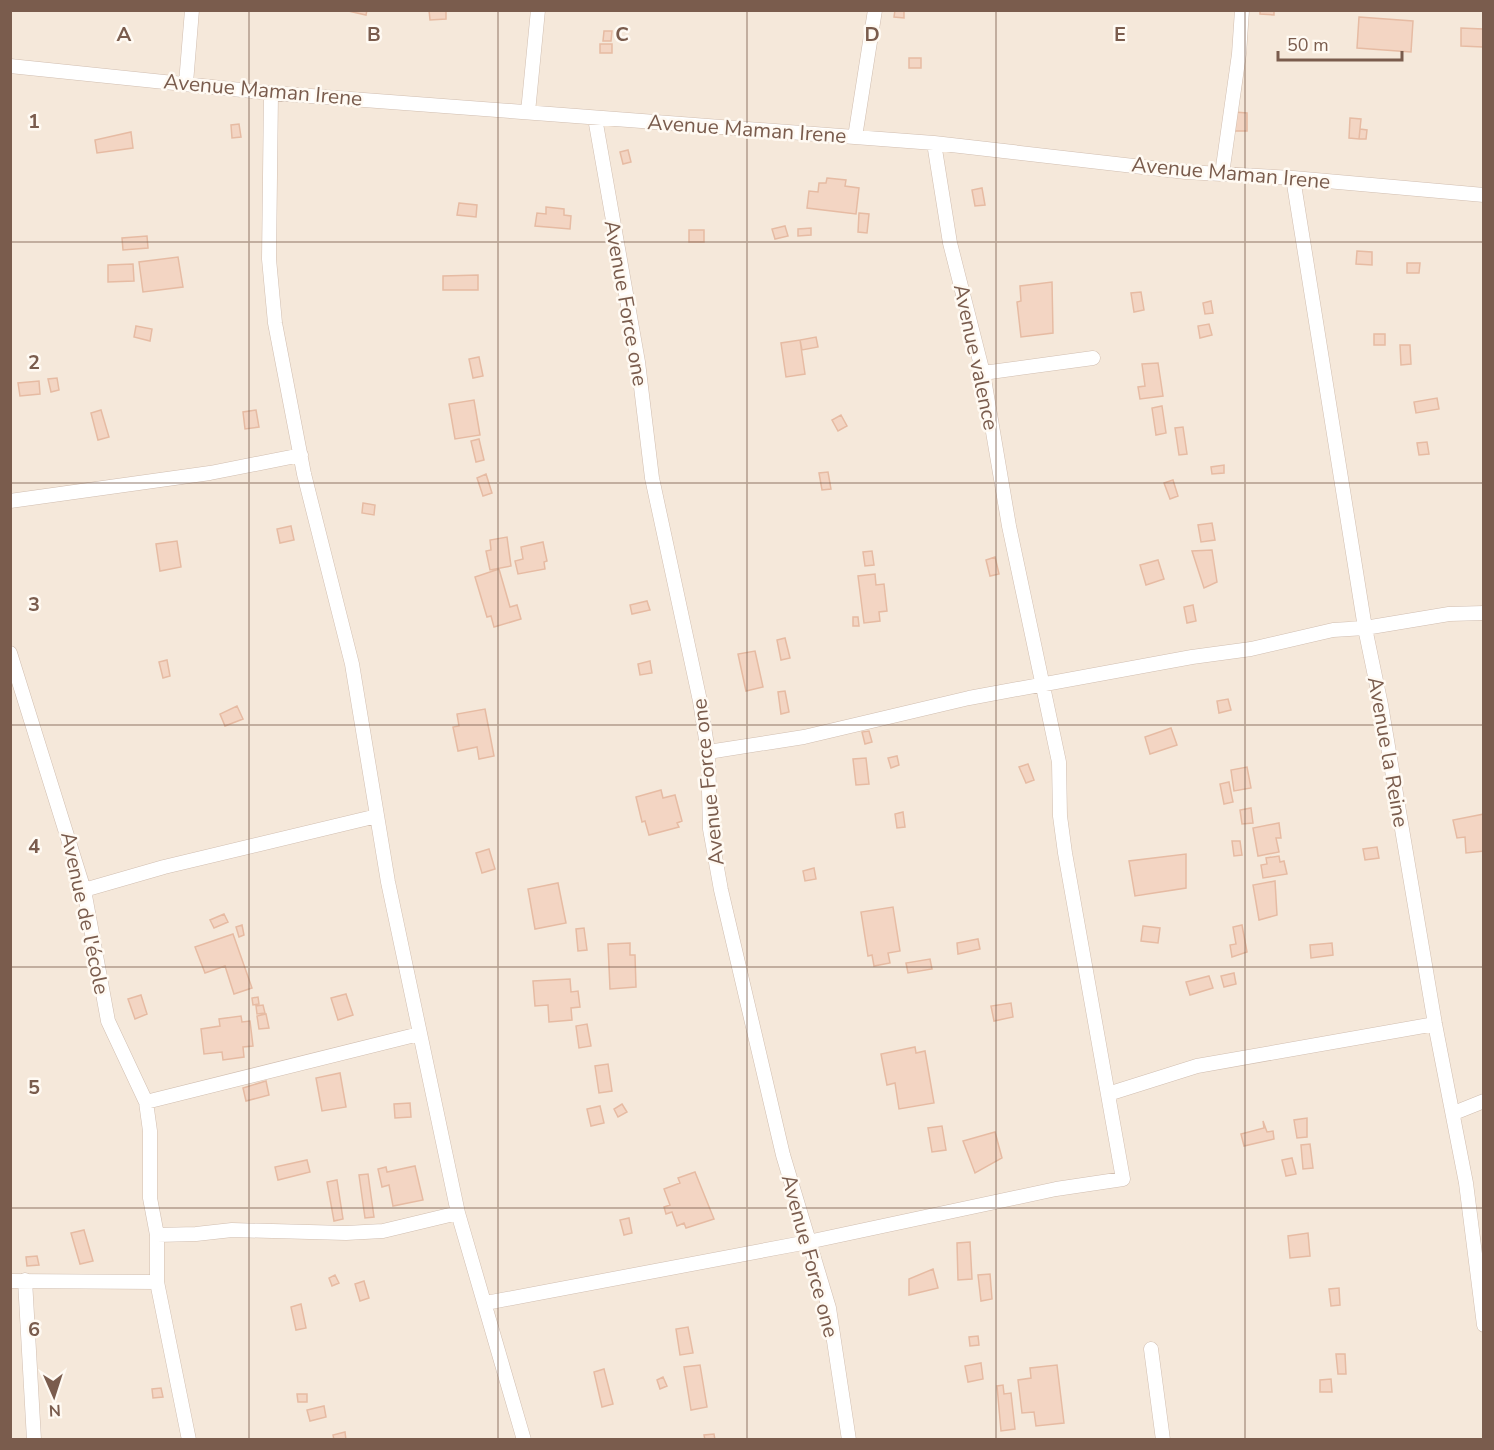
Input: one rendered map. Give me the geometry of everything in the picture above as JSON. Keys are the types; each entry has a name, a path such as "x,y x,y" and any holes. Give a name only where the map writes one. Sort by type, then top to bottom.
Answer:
{"street":[{"path":"186,83 192,10"},
{"path":"528,112 538,10"},
{"path":"855,137 875,10"},
{"path":"1222,174 1239,54 1242,10"},
{"name":"Avenue Maman Irene","path":"10,66 271,93 934,143 1222,174 1484,195"},
{"path":"271,93 269,259 275,323 301,455 352,664 377,816 419,1034 458,1213 524,1440"},
{"name":"Avenue Force one","path":"595,117 638,362 652,478 684,624 708,752 710,829 721,890 783,1155 829,1308 849,1440"},
{"name":"Avenue valence","path":"808,1242 1056,1189 1124,1179 1065,853 1060,816 1059,762 1018,570 983,373 950,243 934,143"},
{"name":"Avenue la Reine","path":"1293,178 1365,628 1382,705 1435,1024 1466,1183 1484,1325"},
{"path":"983,373 1093,358"},
{"path":"10,501 210,472 301,455"},
{"path":"708,752 804,737 927,707 1041,684 1192,657 1251,649 1333,630 1365,628 1449,614 1484,613"},
{"name":"Avenue de l'école","path":"10,653 84,890 108,1021 146,1102 150,1131 150,1198 157,1234 157,1282 189,1440"},
{"path":"84,890 164,867 377,816"},
{"path":"1108,1094 1197,1066 1435,1024"},
{"path":"146,1102 419,1034"},
{"path":"1454,1113 1484,1101"},
{"path":"157,1234 196,1234 232,1230 346,1233 383,1231 458,1213"},
{"path":"486,1303 808,1242"},
{"path":"25,1280 34,1440"},
{"path":"10,1281 157,1282"},
{"path":"1151,1350 1163,1440"}],"shaded area":[{"path":"11,11 1483,11 1483,1439 11,1439"}],"building":[{"path":"344,10 367,10 366,15"},
{"path":"429,10 446,10 446,19 430,20"},
{"path":"895,10 904,10 904,18 894,17"},
{"path":"1260,10 1274,10 1274,15 1260,14"},
{"path":"1359,17 1413,21 1411,52 1357,48"},
{"path":"1461,28 1483,29 1483,47 1461,46"},
{"path":"604,31 612,31 611,41 603,41"},
{"path":"600,44 612,44 612,53 600,53"},
{"path":"909,58 921,58 921,68 909,68"},
{"path":"1234,112 1247,113 1247,131 1234,131"},
{"path":"1350,118 1361,119 1359,139 1349,138"},
{"path":"239,124 241,137 232,138 231,125"},
{"path":"1360,129 1367,130 1366,139 1359,139"},
{"path":"131,132 133,148 97,153 95,140"},
{"path":"628,150 631,162 623,164 620,152"},
{"path":"827,178 846,180 845,186 859,188 856,214 807,208 809,191 818,192 819,183 826,183"},
{"path":"982,188 985,205 975,206 972,190"},
{"path":"459,203 477,205 476,217 457,215"},
{"path":"546,207 564,209 564,215 571,216 570,229 535,226 537,213 546,214"},
{"path":"859,213 869,214 867,233 858,232"},
{"path":"785,226 788,236 775,239 772,229"},
{"path":"811,228 811,235 798,236 798,229"},
{"path":"689,230 704,230 704,242 689,242"},
{"path":"147,236 148,248 123,250 122,238"},
{"path":"1357,251 1372,252 1372,265 1356,264"},
{"path":"178,257 183,287 143,292 139,262"},
{"path":"1407,263 1420,263 1419,273 1407,273"},
{"path":"133,264 134,281 108,282 108,265"},
{"path":"478,275 478,290 443,290 443,276"},
{"path":"1052,282 1053,333 1021,337 1017,302 1021,301 1020,286"},
{"path":"1141,292 1144,310 1134,312 1131,293"},
{"path":"1211,301 1213,313 1205,314 1203,303"},
{"path":"1209,324 1212,335 1200,338 1198,326"},
{"path":"136,326 152,329 150,341 134,337"},
{"path":"1374,334 1385,334 1385,345 1374,345"},
{"path":"816,337 818,347 802,350 800,340"},
{"path":"800,340 805,374 786,377 781,343"},
{"path":"1400,345 1410,345 1411,364 1401,365"},
{"path":"479,357 483,376 473,378 469,359"},
{"path":"1158,363 1163,396 1140,399 1138,387 1145,386 1142,364"},
{"path":"57,378 59,390 51,392 48,379"},
{"path":"39,381 40,394 20,396 18,383"},
{"path":"1437,398 1439,409 1416,413 1414,402"},
{"path":"474,400 480,435 455,439 449,404"},
{"path":"1162,406 1166,433 1156,435 1152,408"},
{"path":"101,410 109,437 98,440 91,413"},
{"path":"256,410 259,427 245,429 243,412"},
{"path":"841,415 847,426 838,431 832,420"},
{"path":"1183,427 1187,454 1179,455 1175,428"},
{"path":"479,439 484,460 476,462 471,441"},
{"path":"1427,442 1429,454 1419,455 1417,443"},
{"path":"1224,465 1224,473 1212,474 1211,467"},
{"path":"828,472 831,489 822,490 819,473"},
{"path":"486,474 492,493 483,496 477,478"},
{"path":"1173,480 1178,496 1170,499 1164,483"},
{"path":"363,503 375,505 374,515 362,513"},
{"path":"1212,523 1215,540 1201,542 1198,525"},
{"path":"291,526 294,540 280,543 277,529"},
{"path":"507,537 511,566 490,570 486,551 491,550 490,540"},
{"path":"177,541 181,567 160,571 156,544"},
{"path":"543,542 547,561 544,562 545,569 518,574 515,561 523,559 521,547"},
{"path":"1212,550 1217,582 1204,588 1192,551"},
{"path":"872,551 874,565 865,566 863,552"},
{"path":"995,557 999,574 990,576 986,560"},
{"path":"1158,560 1164,579 1146,585 1140,565"},
{"path":"499,569 510,607 517,605 521,619 494,627 491,616 487,617 475,577"},
{"path":"875,574 876,585 884,584 887,611 879,612 880,621 864,623 858,576"},
{"path":"647,601 650,610 632,614 630,605"},
{"path":"1193,605 1196,621 1187,623 1184,607"},
{"path":"853,617 858,617 859,626 853,626"},
{"path":"785,638 790,658 781,660 777,640"},
{"path":"755,651 763,687 746,691 738,654"},
{"path":"167,660 170,676 163,678 159,662"},
{"path":"650,661 652,673 640,675 638,664"},
{"path":"785,691 789,712 781,714 778,692"},
{"path":"1228,699 1231,710 1219,713 1217,701"},
{"path":"237,706 243,719 225,726 220,714"},
{"path":"485,709 494,756 479,759 477,747 458,751 453,727 459,726 457,714"},
{"path":"1171,728 1177,745 1150,754 1145,737"},
{"path":"869,731 872,742 865,744 862,732"},
{"path":"897,756 899,765 891,768 888,758"},
{"path":"866,758 869,784 856,785 853,759"},
{"path":"1028,764 1034,780 1026,783 1019,767"},
{"path":"1247,767 1251,788 1234,791 1231,770"},
{"path":"1229,782 1233,802 1224,804 1220,784"},
{"path":"661,790 663,798 675,795 682,821 677,823 679,827 649,835 645,821 642,822 636,797"},
{"path":"1251,808 1253,823 1242,824 1240,810"},
{"path":"903,812 905,827 897,828 895,814"},
{"path":"1484,814 1484,851 1466,853 1465,837 1457,838 1453,820"},
{"path":"1279,823 1281,838 1276,838 1279,852 1258,856 1253,828"},
{"path":"1232,841 1240,841 1242,855 1234,856"},
{"path":"1377,847 1379,858 1365,860 1363,849"},
{"path":"489,849 495,869 482,873 476,853"},
{"path":"1186,854 1186,888 1135,896 1129,861"},
{"path":"1279,856 1280,862 1284,861 1287,874 1263,878 1261,865 1267,864 1266,858"},
{"path":"814,868 816,879 805,881 803,871"},
{"path":"1275,881 1277,915 1259,920 1253,885"},
{"path":"558,883 566,923 535,929 528,889"},
{"path":"893,907 900,951 888,953 890,963 874,966 872,955 868,956 861,912"},
{"path":"224,914 228,922 214,928 210,920"},
{"path":"242,925 244,935 239,937 236,927"},
{"path":"1242,925 1247,952 1232,957 1230,945 1236,944 1233,927"},
{"path":"1143,926 1160,928 1158,943 1141,941"},
{"path":"584,928 587,950 578,951 576,929"},
{"path":"233,934 252,988 234,994 225,966 205,973 195,947"},
{"path":"978,939 980,949 958,954 957,943"},
{"path":"630,943 630,955 635,955 636,987 610,989 608,944"},
{"path":"1332,943 1333,955 1311,958 1310,945"},
{"path":"930,959 932,969 908,973 906,963"},
{"path":"1234,973 1236,984 1224,987 1221,976"},
{"path":"1209,976 1213,988 1190,995 1186,982"},
{"path":"570,979 571,992 578,991 580,1007 571,1008 572,1020 549,1022 548,1005 535,1006 533,981"},
{"path":"346,994 353,1015 338,1020 331,998"},
{"path":"141,995 147,1014 135,1019 128,999"},
{"path":"258,997 259,1004 253,1005 252,998"},
{"path":"1011,1003 1013,1017 994,1021 991,1006"},
{"path":"263,1005 265,1013 257,1014 256,1006"},
{"path":"266,1014 269,1028 259,1029 257,1016"},
{"path":"241,1016 242,1022 250,1021 253,1046 243,1047 244,1057 223,1060 222,1052 204,1054 201,1029 220,1026 219,1019"},
{"path":"587,1024 591,1046 579,1048 576,1026"},
{"path":"915,1047 916,1053 925,1051 934,1103 899,1109 895,1083 887,1085 881,1054"},
{"path":"608,1064 612,1091 599,1093 595,1066"},
{"path":"340,1073 346,1107 322,1111 316,1078"},
{"path":"266,1081 269,1095 246,1101 243,1088"},
{"path":"410,1103 411,1117 395,1118 394,1104"},
{"path":"622,1104 627,1112 618,1117 614,1109"},
{"path":"600,1106 604,1123 591,1126 587,1109"},
{"path":"1307,1118 1307,1137 1297,1138 1294,1120"},
{"path":"1263,1121 1267,1132 1273,1131 1274,1139 1244,1146 1241,1134 1264,1128"},
{"path":"942,1126 946,1150 932,1152 928,1128"},
{"path":"995,1132 1002,1158 975,1173 963,1141"},
{"path":"1310,1144 1313,1168 1303,1169 1301,1145"},
{"path":"1292,1158 1296,1174 1286,1176 1282,1160"},
{"path":"307,1160 310,1172 278,1180 275,1167"},
{"path":"415,1166 423,1200 393,1206 389,1185 382,1187 378,1169 386,1167 387,1172"},
{"path":"695,1172 714,1219 686,1228 684,1223 677,1226 672,1212 666,1214 664,1207 670,1205 664,1189 680,1183 678,1178"},
{"path":"368,1174 374,1217 365,1218 359,1175"},
{"path":"337,1180 343,1219 334,1221 327,1182"},
{"path":"629,1218 632,1233 624,1235 620,1220"},
{"path":"84,1230 93,1261 80,1264 71,1233"},
{"path":"1308,1233 1310,1256 1290,1258 1288,1236"},
{"path":"970,1242 972,1279 958,1280 957,1243"},
{"path":"37,1256 39,1265 27,1266 26,1257"},
{"path":"933,1269 938,1288 909,1295 909,1279"},
{"path":"990,1274 992,1299 981,1301 978,1275"},
{"path":"335,1275 339,1283 332,1286 329,1278"},
{"path":"364,1281 369,1298 360,1301 355,1284"},
{"path":"1339,1288 1340,1305 1331,1306 1329,1289"},
{"path":"301,1304 306,1328 296,1330 291,1307"},
{"path":"688,1327 693,1353 680,1355 676,1329"},
{"path":"978,1336 979,1345 970,1346 969,1337"},
{"path":"1336,1354 1345,1354 1346,1374 1338,1374"},
{"path":"981,1363 983,1379 968,1382 965,1366"},
{"path":"700,1365 707,1407 691,1410 684,1367"},
{"path":"1057,1365 1064,1423 1036,1426 1034,1412 1022,1413 1018,1380 1031,1378 1030,1368"},
{"path":"604,1369 613,1404 602,1407 594,1372"},
{"path":"663,1377 667,1386 660,1389 657,1380"},
{"path":"1331,1379 1332,1392 1320,1392 1320,1380"},
{"path":"1003,1385 1004,1394 1011,1393 1015,1429 1001,1431 997,1386"},
{"path":"161,1388 163,1397 153,1398 152,1389"},
{"path":"297,1394 307,1394 307,1402 298,1402"},
{"path":"324,1406 326,1417 310,1421 307,1410"},
{"path":"345,1432 346,1440 334,1440 333,1435"},
{"path":"714,1434 715,1440 705,1440 704,1435"}]}
